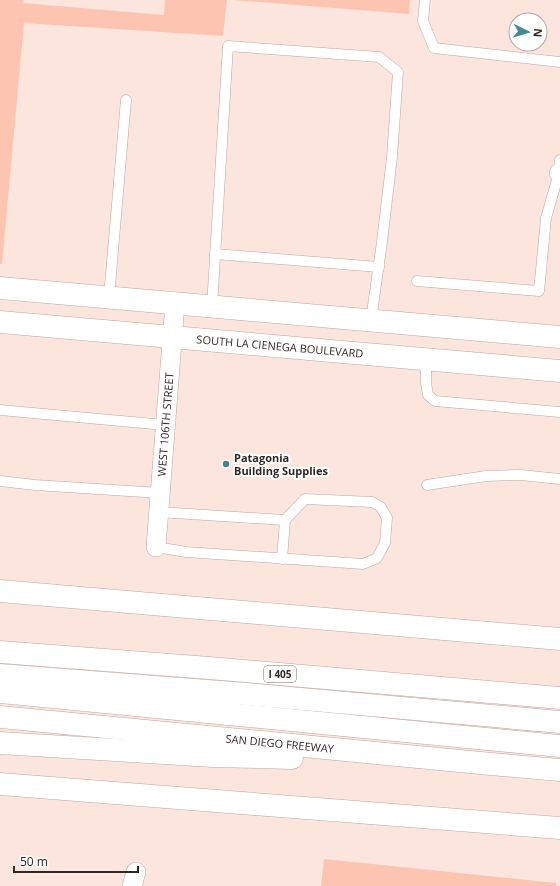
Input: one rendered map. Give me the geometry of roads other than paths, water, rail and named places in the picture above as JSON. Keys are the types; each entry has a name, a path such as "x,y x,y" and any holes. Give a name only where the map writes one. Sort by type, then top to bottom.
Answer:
{"main road":[{"path":"0,288 560,337"},
{"name":"SOUTH LA CIENEGA BOULEVARD","path":"0,322 560,371"},
{"path":"0,591 560,639"},
{"name":"I 405","path":"0,652 560,698"},
{"path":"0,675 246,694 560,722"},
{"path":"0,692 560,746"},
{"name":"SAN DIEGO FREEWAY","path":"0,717 560,770"},
{"path":"0,743 213,756 491,764"},
{"path":"0,784 560,828"}],"street":[{"name":"WEST 106TH STREET","path":"156,547 175,303"}],"lane":[{"path":"425,0 423,21 434,48 560,62"},
{"path":"212,306 228,46 371,57 379,58 398,72 392,157 371,320"},
{"path":"109,297 126,100"},
{"path":"417,281 539,291 546,218 560,169"},
{"path":"215,254 379,267"},
{"path":"426,360 426,383 428,395 435,401 560,412"},
{"path":"0,410 166,425"},
{"path":"427,485 486,476 521,475 560,479"},
{"path":"0,481 35,485 160,493"},
{"path":"156,547 186,552 282,559 363,564 377,558 385,543 387,518 382,507 372,502 305,499 285,520 282,559"},
{"path":"158,512 285,520"}],"place":[{"name":"Patagonia Building Supplies","path":"226,464"}]}
